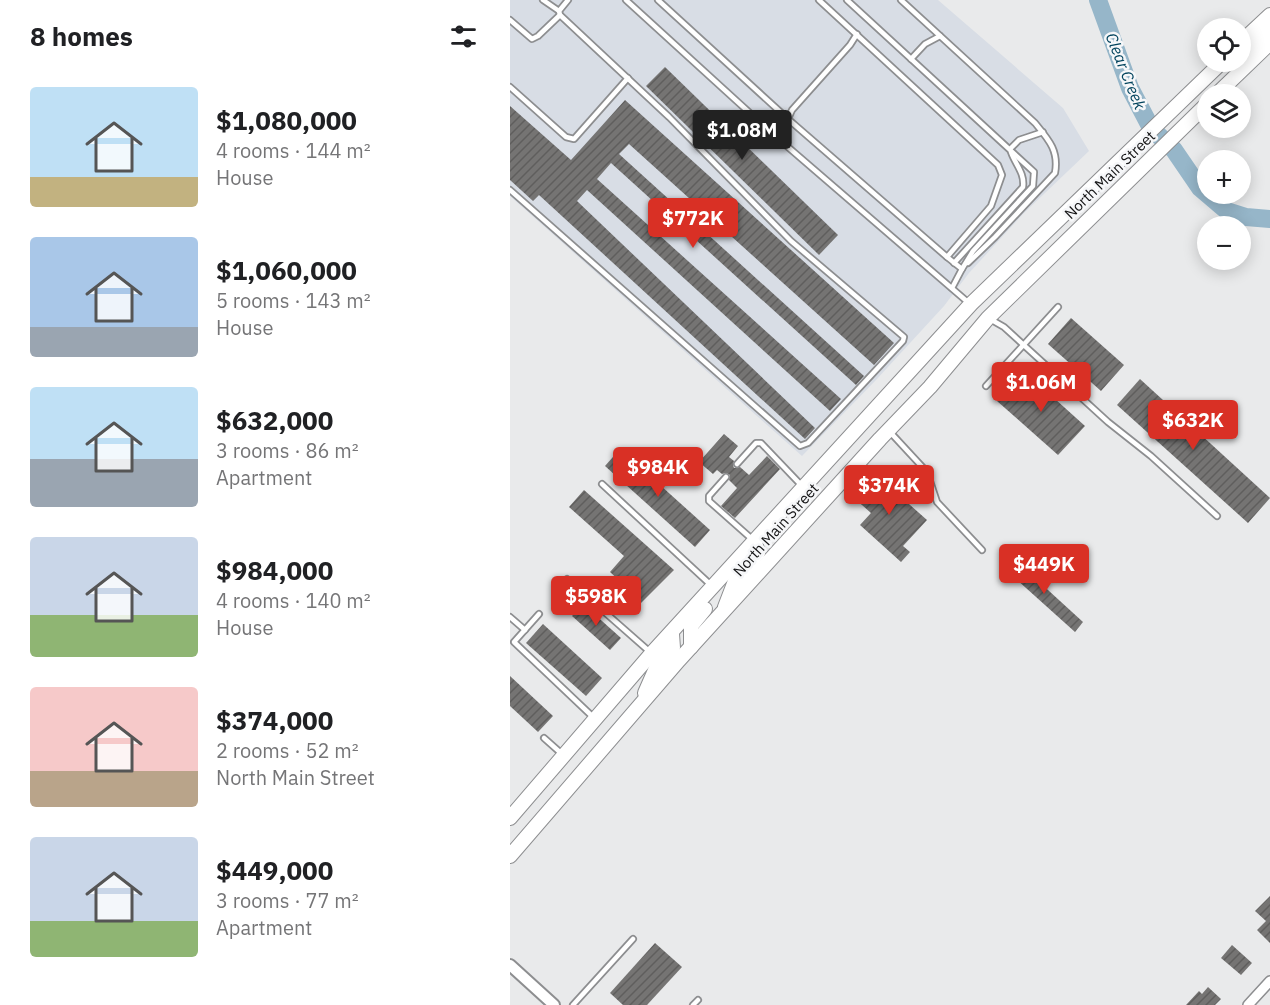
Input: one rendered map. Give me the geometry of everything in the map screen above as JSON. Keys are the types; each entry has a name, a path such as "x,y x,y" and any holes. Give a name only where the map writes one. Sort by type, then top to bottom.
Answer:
{"main road":[{"path":"1251,34 1270,19"},
{"path":"1251,44 1270,19"},
{"path":"1227,84 1270,43"},
{"name":"North Main Street","path":"510,818 652,653 672,634 971,304 1212,72"},
{"name":"North Main Street","path":"510,856 691,647 930,387 988,318 1197,113"},
{"path":"971,304 988,318"},
{"path":"871,413 889,430"},
{"path":"724,612 735,581 758,553 755,542"},
{"path":"691,647 691,626 710,603 714,588"},
{"path":"640,706 656,668 673,648 672,634"}],"street":[{"path":"510,965 547,1003"},
{"path":"1248,1005 1270,981"}],"lane":[{"path":"510,190 800,446 808,443 903,341 904,337 791,241 669,117 543,0"},
{"path":"510,20 531,39 538,36 568,0"},
{"path":"626,0 774,135 971,304"},
{"path":"658,0 788,118 962,269"},
{"path":"819,0 998,165 1002,175 991,206 947,257"},
{"path":"847,0 1034,172 1033,186 973,251 952,288"},
{"path":"901,0 1035,123 1057,159 1055,173 962,269"},
{"path":"774,135 792,110 850,45 857,34"},
{"path":"911,59 925,44 940,36"},
{"path":"510,87 566,137 574,139 628,78"},
{"path":"1010,149 1019,140 1042,132"},
{"path":"954,263 1023,187 1024,179 1014,162 1010,149"},
{"path":"986,386 1058,307"},
{"path":"988,318 1004,327 1099,414 1151,456 1217,516"},
{"path":"889,430 927,472 938,502 982,550"},
{"path":"737,464 756,443 761,443 804,488"},
{"path":"726,477 709,496 709,501 755,542"},
{"path":"602,484 714,588"},
{"path":"567,579 652,653"},
{"path":"539,614 514,642 595,719"},
{"path":"510,617 525,630"},
{"path":"544,738 564,756"},
{"path":"573,1005 633,939"},
{"path":"693,1005 698,1000"}],"shaded area":[{"path":"510,0 938,0 1063,108 1089,151 1024,213 969,273 944,306 802,456 510,196"}],"building":[{"path":"665,67 838,235 819,255 646,86"},
{"path":"625,100 894,343 874,365 629,144 619,154 864,376 856,385 611,163 597,179 841,399 830,411 587,190 577,201 815,428 805,439 539,195 533,201 510,180 510,106 571,160"},
{"path":"1071,318 1124,365 1101,391 1048,344"},
{"path":"1024,371 1085,426 1058,455 997,401"},
{"path":"1140,379 1270,498 1248,523 1117,405"},
{"path":"724,434 738,446 729,457 734,461 734,468 740,467 749,475 767,456 780,469 735,518 721,506 737,488 729,480 730,475 722,474 717,470 713,474 699,462"},
{"path":"620,449 710,530 695,547 605,466"},
{"path":"874,473 927,520 903,546 910,552 901,562 860,525 871,513 853,497"},
{"path":"584,490 674,570 639,605 633,599 636,596 610,572 624,556 569,507"},
{"path":"1014,559 1083,622 1075,632 1005,569"},
{"path":"583,604 621,638 610,650 572,616"},
{"path":"543,624 602,678 586,696 526,643"},
{"path":"510,676 553,716 538,732 510,706"},
{"path":"1270,896 1270,943 1257,930 1266,921 1255,911"},
{"path":"655,943 682,967 647,1005 623,1005 610,993"},
{"path":"1232,945 1252,963 1241,975 1221,958"},
{"path":"1208,987 1221,999 1215,1005 1186,1005 1199,991 1202,994"}],"waterway":[{"name":"Clear Creek","path":"1098,0 1130,88 1151,128 1174,150 1200,188 1227,211 1246,217 1270,219"}]}
